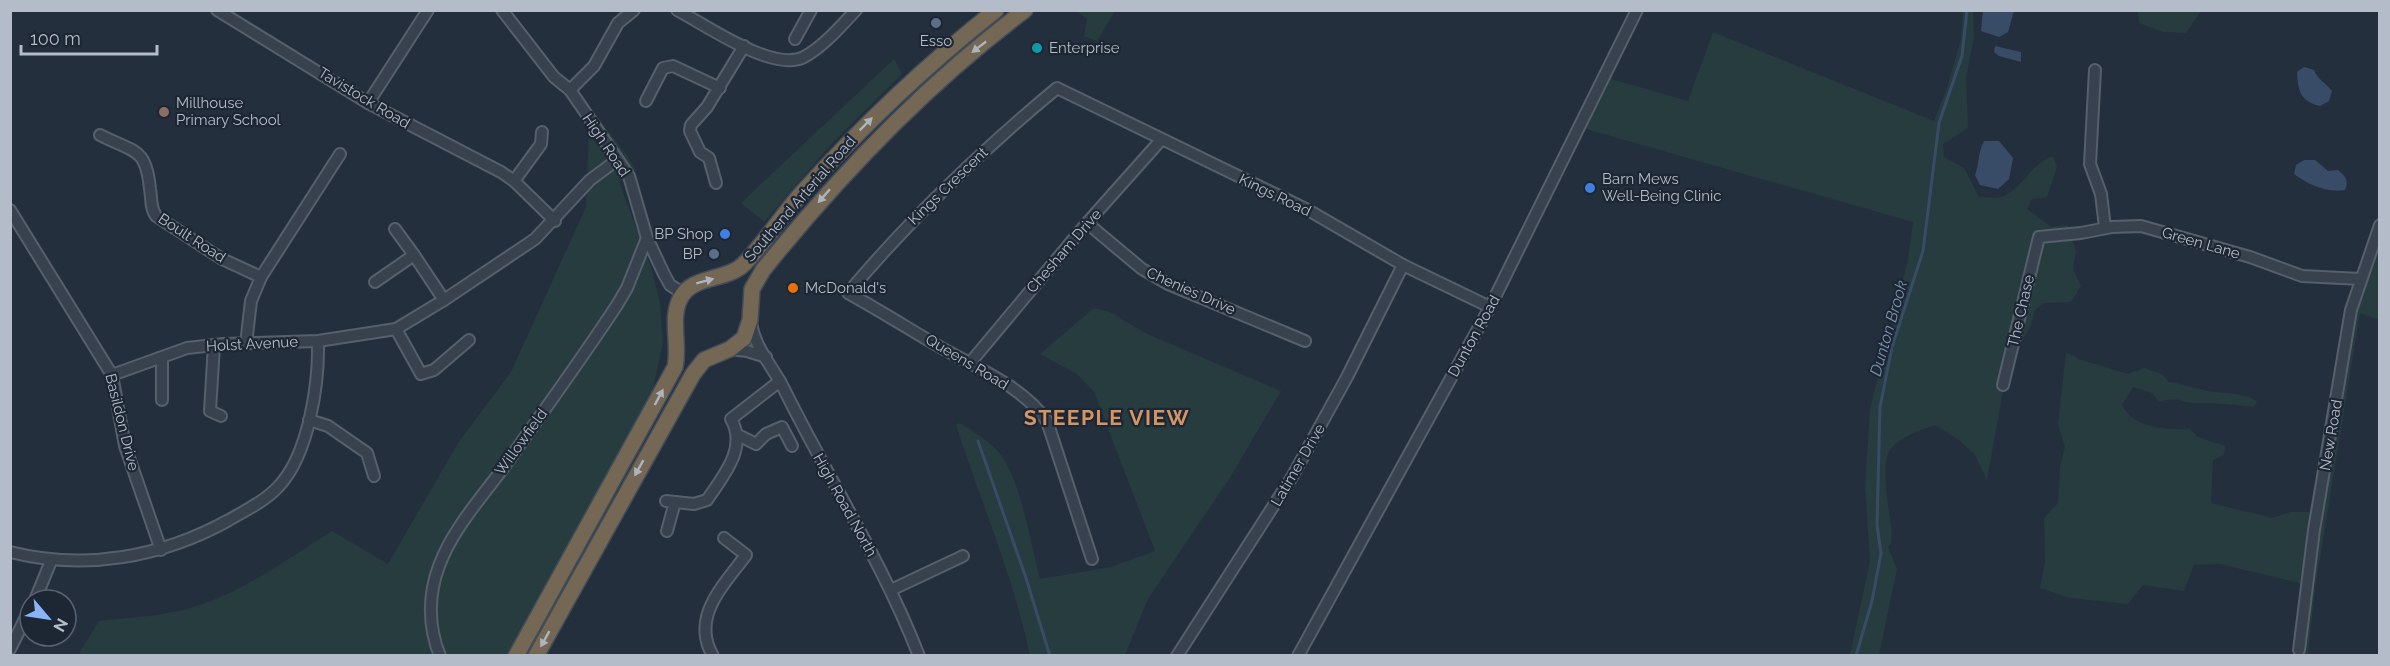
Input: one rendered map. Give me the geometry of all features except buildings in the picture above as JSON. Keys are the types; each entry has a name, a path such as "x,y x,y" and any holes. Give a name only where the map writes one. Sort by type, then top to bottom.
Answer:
{"highway":[{"name":"Southend Arterial Road","path":"684,294 693,285 737,271 853,137 900,91 996,10"},
{"name":"Southend Arterial Road","path":"536,656 693,374 704,360 729,349 744,338 750,320 752,289 756,279 835,183 913,103 1024,10"},
{"path":"516,656 675,367 678,350 677,309 684,294"}],"street":[{"name":"Tavistock Road","path":"217,10 368,103 514,181 555,221"},
{"name":"High Road","path":"502,10 554,77 570,90 629,176 647,238 670,285 684,294"},
{"path":"570,90 594,66 618,22 634,10"},
{"path":"795,39 811,10"},
{"name":"Dunton Road","path":"1298,656 1490,307 1637,10"},
{"path":"368,103 426,11"},
{"path":"681,11 744,46 784,61 803,58 853,12"},
{"path":"716,183 709,158 700,152 692,135 691,125 720,88 744,46"},
{"path":"646,101 663,68 673,66 720,88"},
{"path":"2095,70 2090,164 2101,194 2105,227"},
{"name":"Kings Road","path":"1057,88 1308,210 1403,265 1490,307"},
{"name":"Kings Crescent","path":"848,293 948,183 1057,88"},
{"path":"514,181 541,144 542,132"},
{"name":"Boult Road","path":"100,135 142,156 148,166 151,208 156,216 222,259 261,277"},
{"name":"Chesham Drive","path":"970,363 1087,223 1161,140"},
{"path":"246,344 251,301 261,277 340,154"},
{"name":"Holst Avenue","path":"112,375 187,348 318,340 396,329 536,239 555,221 590,180 617,160"},
{"name":"Basildon Drive","path":"10,210 112,375 125,446 161,550"},
{"name":"Chenies Drive","path":"1087,223 1142,269 1168,284 1305,341"},
{"name":"Green Lane","path":"2039,237 2081,234 2105,227 2141,225 2250,257 2302,276 2361,279"},
{"name":"New Road","path":"2299,650 2314,530 2351,310 2379,225"},
{"path":"395,229 444,300"},
{"name":"The Chase","path":"2003,385 2039,237"},
{"name":"Willowfield","path":"440,656 432,630 431,602 442,556 617,305 627,288 647,238"},
{"path":"375,282 414,255"},
{"name":"Latimer Drive","path":"1177,656 1292,477 1347,377 1403,265"},
{"name":"Queens Road","path":"848,293 1026,397 1047,421 1092,559"},
{"name":"High Road North","path":"750,320 756,345 780,381 891,590 919,656"},
{"path":"396,329 421,374 434,370 469,340"},
{"path":"10,552 51,561 114,559 161,550 220,525 252,507 278,487 301,450 309,420 319,362 318,340"},
{"path":"214,345 210,411 221,416"},
{"path":"729,349 747,351 766,357"},
{"path":"160,358 162,359 163,377 162,400"},
{"path":"667,531 670,502 694,504 707,500 735,455 738,435 731,419 780,381"},
{"path":"309,420 328,426 367,453 374,476"},
{"path":"738,435 756,444 766,434 782,427 792,446"},
{"path":"713,656 704,635 708,607 746,555 724,538"},
{"path":"891,590 963,556"},
{"path":"39,588 51,561"},
{"path":"10,649 18,633"}],"green space":[{"path":"2138,10 2201,11 2186,33 2163,32 2139,23"},
{"path":"1077,11 1115,11 1097,41 1084,36 1087,19"},
{"path":"1963,11 1973,11 1974,37 1966,77 1968,128 1943,144 1944,157 1964,168 1979,197 1995,198 2011,192 2039,164 2053,156 2057,167 2047,197 2032,199 2027,209 2051,227 2067,225 2076,251 2073,269 2081,286 2071,302 2044,303 2035,310 2030,328 2008,363 1987,480 1975,455 1959,440 1935,425 1908,436 1891,448 1885,471 1892,533 1891,544 1888,547 1897,569 1879,655 1850,655 1870,561 1865,486 1870,409 1908,260 1913,222 1579,127 1604,77 1688,101 1713,32 1934,121 1946,91 1961,39"},
{"path":"894,59 902,74 834,141 764,222 741,203"},
{"path":"598,118 636,170 619,182 651,267 660,303 663,343 649,406 511,655 84,656 79,653 99,621 165,614 203,604 254,580 332,531 388,564 458,443 511,372 586,207 589,126"},
{"path":"2374,243 2379,247 2379,320 2360,313 2315,589 2308,655 2303,655 2308,625 2308,585 2220,564 2194,565 2184,591 2143,585 2128,604 2070,598 2040,588 2045,561 2044,518 2058,503 2060,467 2065,447 2058,424 2066,352 2081,360 2128,374 2144,368 2162,374 2169,382 2207,391 2239,395 2257,401 2254,407 2190,403 2175,399 2159,402 2152,393 2133,387 2122,405 2134,419 2143,423 2162,428 2190,429 2198,437 2225,446 2224,455 2213,460 2211,503 2273,518 2290,512 2313,512 2351,310"},
{"path":"1094,308 1110,312 1145,333 1281,391 1231,476 1148,599 1125,655 1030,655 1006,568 956,425 960,423 987,441 997,450 1008,466 1020,497 1040,579 1111,567 1155,551 1094,392 1077,374 1040,354"}],"water":[{"path":"1983,11 2014,11 2008,32 1999,37 1981,31"},
{"path":"1995,46 2021,52 2021,62 1999,56 1994,52"},
{"path":"2304,67 2314,70 2332,91 2329,101 2320,106 2308,101 2301,94 2297,72"},
{"path":"1984,141 1999,141 2013,158 2009,179 1998,189 1980,185 1975,175"},
{"path":"2304,160 2315,160 2328,171 2338,170 2346,179 2345,190 2318,187 2294,174 2296,165"}],"waterway":[{"name":"Dunton Brook","path":"1856,656 1872,601 1881,553 1877,525 1880,407 1892,347 1923,251 1939,123 1962,56 1967,10"},
{"path":"978,441 1026,578 1050,656"}],"place":[{"name":"Esso","path":"936,23"},
{"name":"Enterprise","path":"1037,48"},
{"name":"Millhouse Primary School","path":"164,112"},
{"name":"Barn Mews Well-Being Clinic","path":"1590,188"},
{"name":"BP Shop","path":"725,234"},
{"name":"BP","path":"714,254"},
{"name":"McDonald's","path":"793,288"}],"district":[{"name":"STEEPLE VIEW","path":"1107,418"}]}
